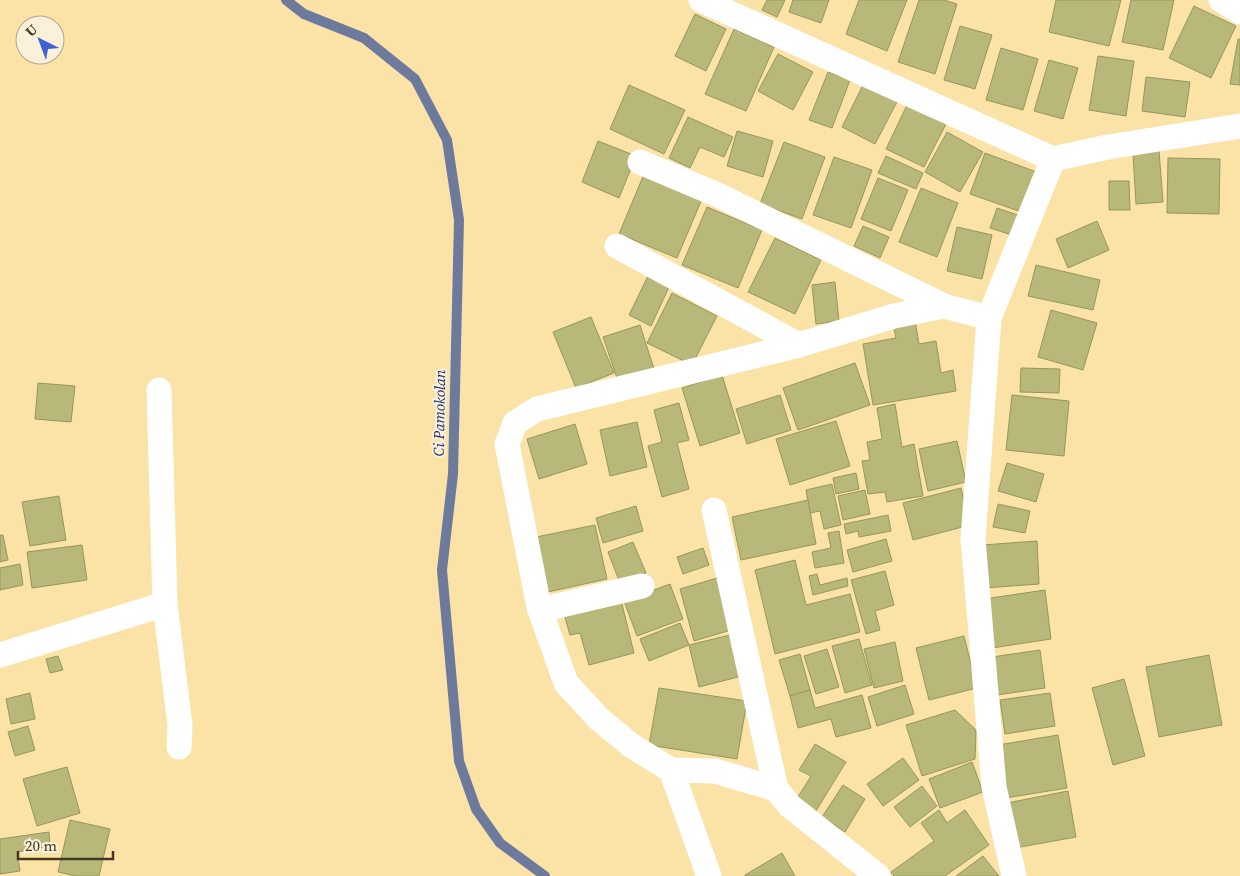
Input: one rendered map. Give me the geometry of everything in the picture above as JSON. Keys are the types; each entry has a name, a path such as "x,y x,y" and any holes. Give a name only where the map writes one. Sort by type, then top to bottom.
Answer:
{"street":[{"path":"701,0 1053,159 1108,147 1240,126"},
{"path":"1221,0 1240,12"},
{"path":"1014,876 994,787 973,539 989,318 1053,159"},
{"path":"640,162 718,195 944,306 989,318"},
{"path":"617,246 799,346"},
{"path":"776,789 715,771 671,770 632,746 599,719 566,683 540,610 507,444 515,423 537,408 799,346 894,316 944,306"},
{"path":"159,390 165,604 180,725 178,747"},
{"path":"714,510 776,789 790,806 878,876"},
{"path":"540,610 642,586"},
{"path":"0,654 165,604"},
{"path":"671,770 709,876"}],"building":[{"path":"767,0 785,0 777,17 762,10"},
{"path":"793,0 829,0 821,23 789,12"},
{"path":"859,0 907,0 887,51 846,34"},
{"path":"919,0 944,0 957,4 935,74 898,62"},
{"path":"1056,0 1121,0 1109,46 1049,32"},
{"path":"1131,0 1174,0 1163,50 1122,42"},
{"path":"1194,6 1236,26 1211,78 1169,58"},
{"path":"695,14 726,29 706,71 675,56"},
{"path":"960,26 992,35 975,89 944,80"},
{"path":"734,29 774,47 746,111 705,94"},
{"path":"1238,39 1240,39 1240,85 1230,84"},
{"path":"1001,48 1038,59 1023,110 986,100"},
{"path":"778,54 813,72 793,110 758,91"},
{"path":"1098,56 1134,61 1126,116 1089,110"},
{"path":"1049,60 1078,68 1063,119 1034,111"},
{"path":"828,72 850,80 832,128 809,120"},
{"path":"1146,77 1190,82 1185,117 1142,111"},
{"path":"864,83 898,100 875,144 842,127"},
{"path":"629,85 685,110 664,154 610,129"},
{"path":"907,105 946,124 924,167 886,149"},
{"path":"688,117 733,137 724,157 700,147 690,168 669,158"},
{"path":"737,131 773,141 763,177 727,166"},
{"path":"947,132 983,152 960,192 925,172"},
{"path":"598,141 636,156 619,198 582,182"},
{"path":"784,142 825,157 802,219 760,204"},
{"path":"1159,151 1163,202 1136,204 1133,154"},
{"path":"985,153 1042,174 1027,214 970,194"},
{"path":"886,156 923,173 916,189 878,173"},
{"path":"834,157 872,170 851,228 813,215"},
{"path":"1168,158 1220,159 1219,214 1167,213"},
{"path":"644,174 702,199 677,258 619,234"},
{"path":"878,178 908,190 891,231 861,219"},
{"path":"1109,181 1129,181 1130,210 1109,210"},
{"path":"921,188 958,203 937,257 899,242"},
{"path":"707,207 762,230 738,288 682,265"},
{"path":"997,208 1021,216 1015,236 990,228"},
{"path":"1097,221 1109,250 1068,268 1056,239"},
{"path":"863,226 889,237 880,258 854,246"},
{"path":"957,227 992,235 982,279 947,271"},
{"path":"775,238 821,260 795,314 748,292"},
{"path":"1036,265 1100,280 1093,310 1028,296"},
{"path":"648,276 669,287 651,326 629,315"},
{"path":"835,282 839,321 816,324 812,285"},
{"path":"672,293 717,316 692,365 647,343"},
{"path":"1051,310 1097,323 1083,370 1038,357"},
{"path":"591,317 614,373 576,388 553,332"},
{"path":"915,320 919,344 936,341 941,373 953,370 956,391 873,405 863,344 896,338 893,324"},
{"path":"640,325 655,372 619,384 603,337"},
{"path":"855,363 870,405 798,430 783,388"},
{"path":"1021,368 1060,369 1059,393 1020,392"},
{"path":"722,375 740,433 700,446 682,388"},
{"path":"38,383 75,386 71,422 35,419"},
{"path":"780,395 791,430 747,444 736,409"},
{"path":"1012,395 1069,401 1064,456 1006,450"},
{"path":"679,403 689,440 677,443 689,489 662,497 648,446 662,442 654,410"},
{"path":"895,404 902,447 914,444 923,496 887,502 885,492 868,494 862,461 870,460 867,442 882,439 877,408"},
{"path":"836,421 850,466 790,485 776,439"},
{"path":"637,422 647,467 610,476 600,430"},
{"path":"575,424 587,464 539,479 527,439"},
{"path":"957,441 966,482 928,491 919,449"},
{"path":"1007,463 1044,474 1036,502 998,491"},
{"path":"856,473 859,489 836,494 833,478"},
{"path":"832,484 841,525 824,529 820,511 810,513 806,490"},
{"path":"961,488 970,525 913,540 903,503"},
{"path":"865,490 870,514 843,520 838,496"},
{"path":"59,496 66,540 30,546 22,502"},
{"path":"808,500 816,544 741,560 732,517"},
{"path":"998,504 1030,511 1025,533 993,527"},
{"path":"636,506 643,531 603,543 596,518"},
{"path":"888,515 891,531 859,537 858,531 846,534 844,524"},
{"path":"595,525 607,579 548,592 536,537"},
{"path":"839,531 844,563 815,568 812,552 831,548 828,533"},
{"path":"0,535 3,535 8,560 0,562"},
{"path":"886,539 892,561 853,572 847,550"},
{"path":"1037,541 1039,584 985,588 982,545"},
{"path":"633,542 646,573 620,583 608,552"},
{"path":"82,545 87,580 32,588 27,552"},
{"path":"703,548 709,565 683,574 677,557"},
{"path":"795,560 806,605 850,594 860,632 775,654 755,570"},
{"path":"20,564 23,585 0,590 0,568"},
{"path":"885,571 894,605 875,611 880,630 866,634 851,580"},
{"path":"817,574 820,585 847,578 848,586 813,595 809,576"},
{"path":"717,578 731,630 694,641 680,589"},
{"path":"670,584 683,619 637,636 624,601"},
{"path":"1045,590 1051,639 992,648 984,599"},
{"path":"619,592 634,653 589,665 580,633 570,635 562,607"},
{"path":"680,623 689,645 649,661 640,639"},
{"path":"734,634 746,675 699,687 689,645"},
{"path":"964,636 977,688 929,700 916,648"},
{"path":"859,639 872,685 845,693 832,646"},
{"path":"895,642 903,681 874,688 864,649"},
{"path":"827,649 839,687 816,694 804,656"},
{"path":"1040,650 1045,688 997,695 992,657"},
{"path":"800,654 810,690 790,696 779,660"},
{"path":"1209,655 1222,725 1159,737 1146,667"},
{"path":"58,656 63,670 50,673 46,659"},
{"path":"1124,679 1145,756 1113,765 1092,688"},
{"path":"905,685 914,714 877,726 868,697"},
{"path":"659,688 747,701 737,759 649,745"},
{"path":"810,690 815,708 862,695 871,728 836,737 831,719 798,728 790,696"},
{"path":"30,693 35,719 11,724 6,699"},
{"path":"1050,693 1055,726 1005,734 1000,700"},
{"path":"955,710 976,730 975,759 922,776 906,725"},
{"path":"28,726 35,750 15,756 8,732"},
{"path":"1058,735 1067,788 1006,798 998,745"},
{"path":"815,744 846,762 816,811 796,800 811,776 799,770"},
{"path":"903,758 919,780 883,806 867,784"},
{"path":"972,762 983,792 940,808 929,779"},
{"path":"67,767 80,813 37,826 23,779"},
{"path":"843,785 865,799 845,832 822,817"},
{"path":"922,786 937,806 910,827 894,807"},
{"path":"1068,791 1076,837 1015,848 1007,803"},
{"path":"939,810 947,823 965,810 989,845 945,876 894,876 891,872 934,841 921,823"},
{"path":"70,820 110,829 99,876 76,876 58,872"},
{"path":"49,832 50,846 17,852 20,871 0,874 0,839"},
{"path":"782,853 795,876 745,876 745,875"},
{"path":"983,856 999,876 956,876"}],"waterway":[{"name":"Ci Pamokolan","path":"286,0 304,14 364,38 415,79 447,140 459,220 453,474 442,570 459,761 476,809 500,843 545,876"}]}
